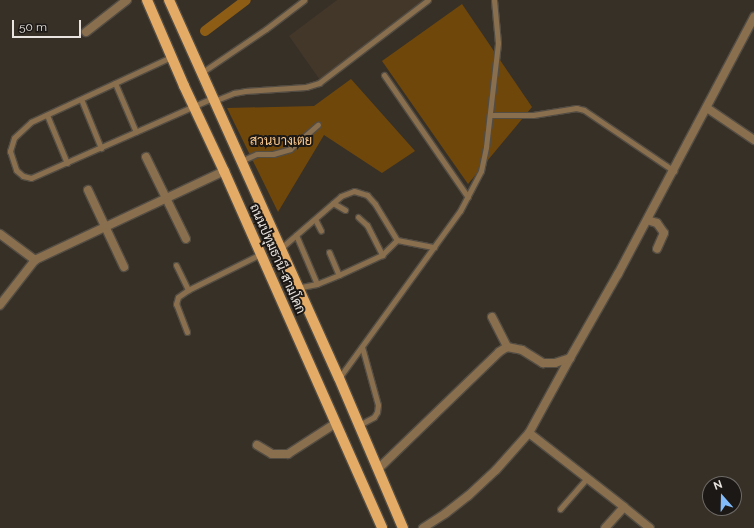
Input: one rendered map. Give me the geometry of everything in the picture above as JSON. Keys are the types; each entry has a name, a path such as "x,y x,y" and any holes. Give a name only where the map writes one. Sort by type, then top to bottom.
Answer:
{"main road":[{"name":"ถนนปทุมธานี-สามโคก","path":"148,0 171,57 224,171 382,528"},
{"name":"ถนนปทุมธานี-สามโคก","path":"169,0 339,378 403,528"}],"street":[{"path":"86,32 127,0"},
{"path":"423,528 468,496 496,470 529,433 647,220 754,17"},
{"path":"707,108 754,140"},
{"path":"146,157 186,239"},
{"path":"0,305 35,260 106,228 224,171"},
{"path":"88,190 124,267"},
{"path":"647,220 657,223 664,233 657,249"},
{"path":"0,234 35,260"},
{"path":"492,317 507,347"},
{"path":"378,469 499,352 507,347 522,350 544,363 555,363 570,358"},
{"path":"257,445 272,454 279,456 288,454 336,423"},
{"path":"529,433 650,528"},
{"path":"605,528 624,507"}],"lane":[{"path":"202,73 266,29 304,0"},
{"path":"171,57 31,122 14,138 10,151 16,170 23,176 31,178 193,106 213,99 246,91 306,87 319,83 428,0"},
{"path":"339,378 434,247 468,197 481,171 490,115 498,43 494,0"},
{"path":"384,75 468,197"},
{"path":"115,83 136,132"},
{"path":"81,99 101,148"},
{"path":"490,115 533,115 576,108 584,110 674,170"},
{"path":"47,115 67,163"},
{"path":"241,161 257,154 273,154 290,149 318,125"},
{"path":"280,249 341,196 354,192 367,195 375,204 397,240 434,247"},
{"path":"333,203 345,210"},
{"path":"358,217 367,225 382,255"},
{"path":"315,219 321,231"},
{"path":"296,235 317,284"},
{"path":"298,288 317,284 382,255 397,240"},
{"path":"329,252 338,275"},
{"path":"187,332 176,304 178,297 188,290 261,254"},
{"path":"176,265 188,290"},
{"path":"359,425 374,417 377,412 378,405 362,347"},
{"path":"560,509 587,478"}],"shaded area":[{"path":"337,0 434,0 322,83 289,36"}],"green space":[{"path":"462,4 532,107 468,184 382,61"},
{"name":"สวนบางเตย","path":"351,79 415,151 382,173 324,135 278,212 227,108 314,106"}],"waterway":[{"path":"205,31 246,0"}]}
